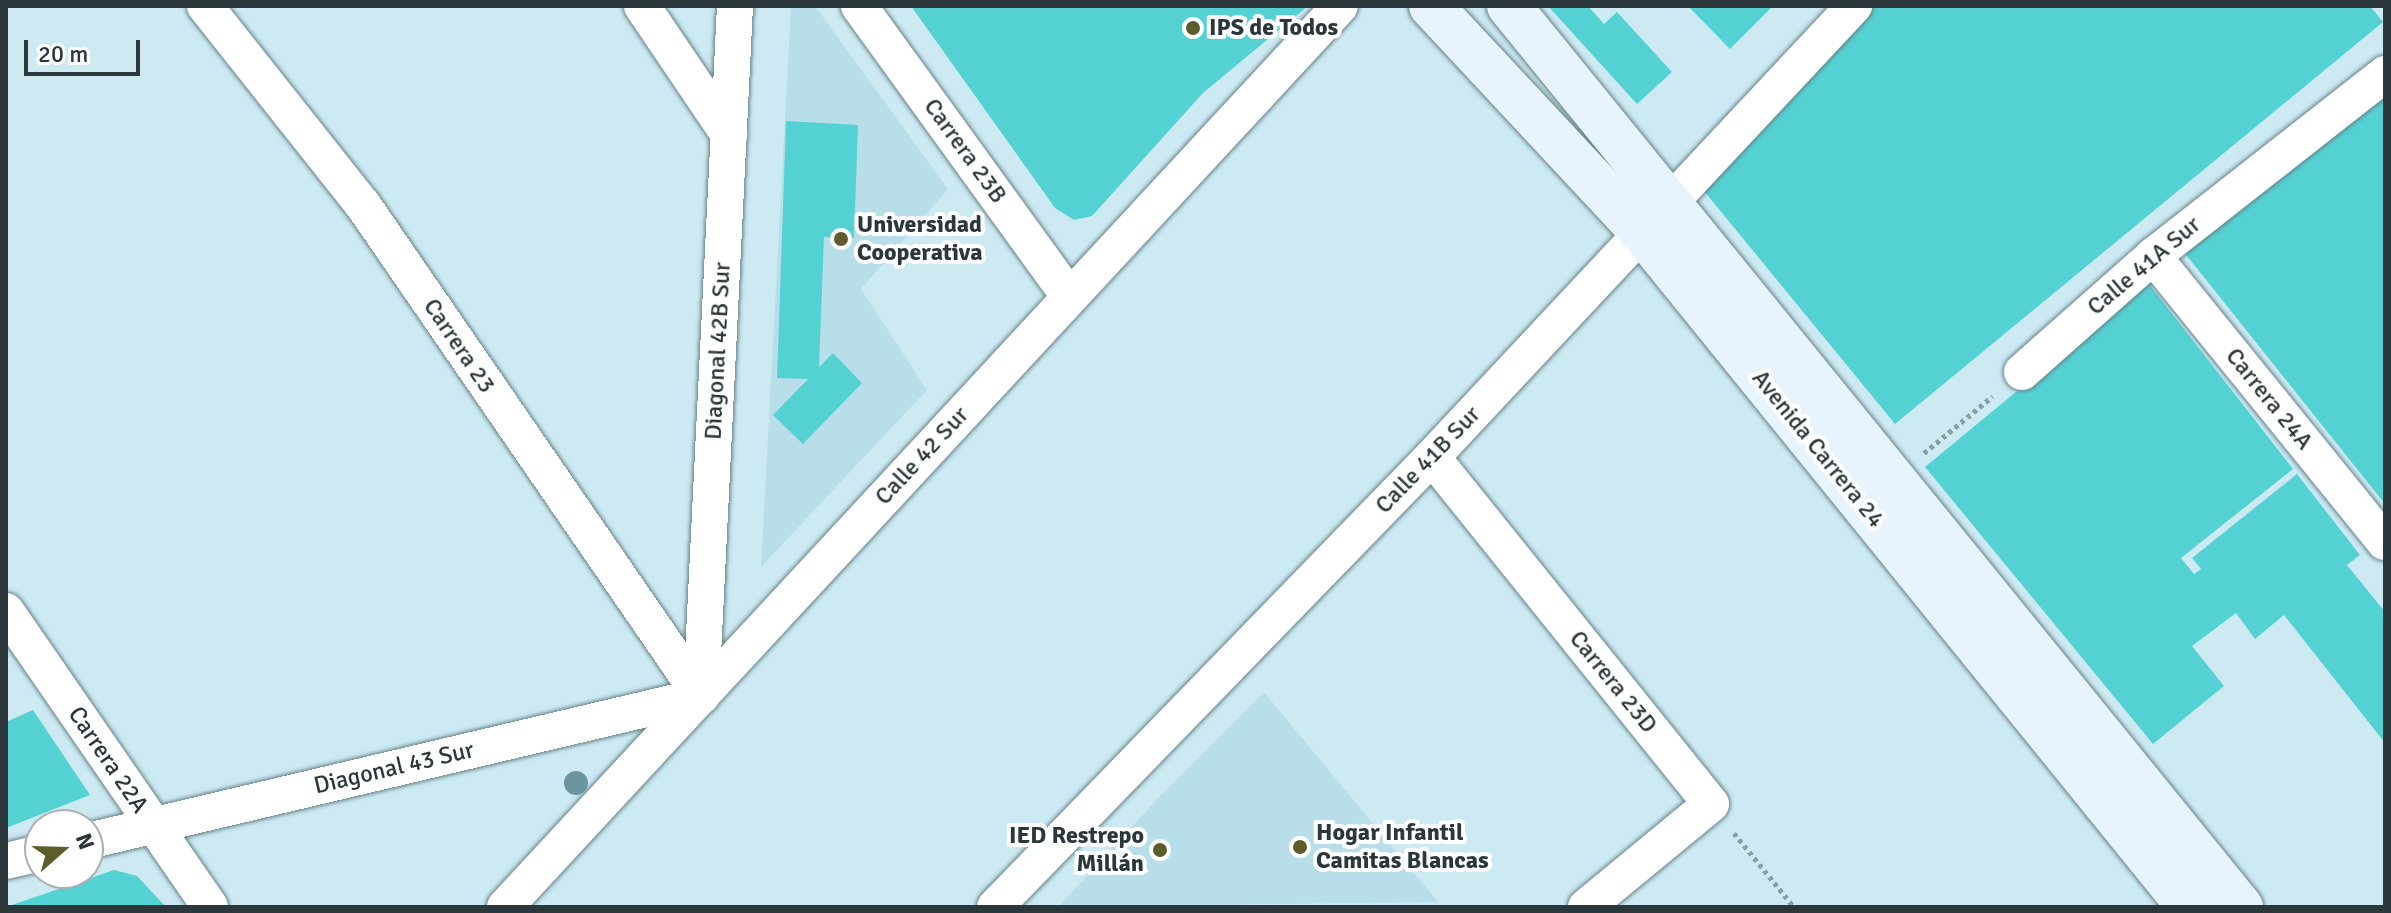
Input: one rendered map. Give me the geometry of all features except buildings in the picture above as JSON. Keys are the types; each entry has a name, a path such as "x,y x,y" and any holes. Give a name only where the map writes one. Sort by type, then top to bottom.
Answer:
{"main road":[{"name":"Avenida Carrera 24","path":"1431,6 1656,218 2241,907"},
{"name":"Avenida Carrera 24","path":"1509,6 1656,218 2189,907"}],"street":[{"name":"Carrera 23","path":"205,6 363,205 701,696"},
{"path":"642,6 729,135"},
{"name":"Diagonal 42B Sur","path":"701,696 735,6"},
{"name":"Carrera 23B","path":"859,6 1070,297"},
{"name":"Calle 42 Sur","path":"505,907 1340,6"},
{"name":"Calle 41B Sur","path":"995,907 1432,457 1854,6"},
{"name":"Calle 41A Sur","path":"2022,372 2153,256 2385,74"},
{"name":"Carrera 24A","path":"2153,256 2385,542"},
{"name":"Carrera 23D","path":"1432,457 1711,804"},
{"name":"Carrera 22A","path":"6,611 210,907"},
{"name":"Diagonal 43 Sur","path":"104,837 701,696"},
{"path":"1586,907 1711,804"}],"path":[{"path":"1920,456 2022,372"},
{"path":"1711,804 1794,907"}],"shaded area":[{"name":"Universidad Cooperativa","path":"791,6 815,6 948,189 861,289 927,390 761,567"},
{"name":"Hogar Infantil Camitas Blancas","path":"1264,692 1438,902 1058,907 1163,793"}],"place":[{"name":"IPS de Todos","path":"1193,28"},
{"name":"Universidad Cooperativa","path":"841,239"},
{"name":"Hogar Infantil Camitas Blancas","path":"1300,847"},
{"name":"IED Restrepo Millán","path":"1160,850"}]}
